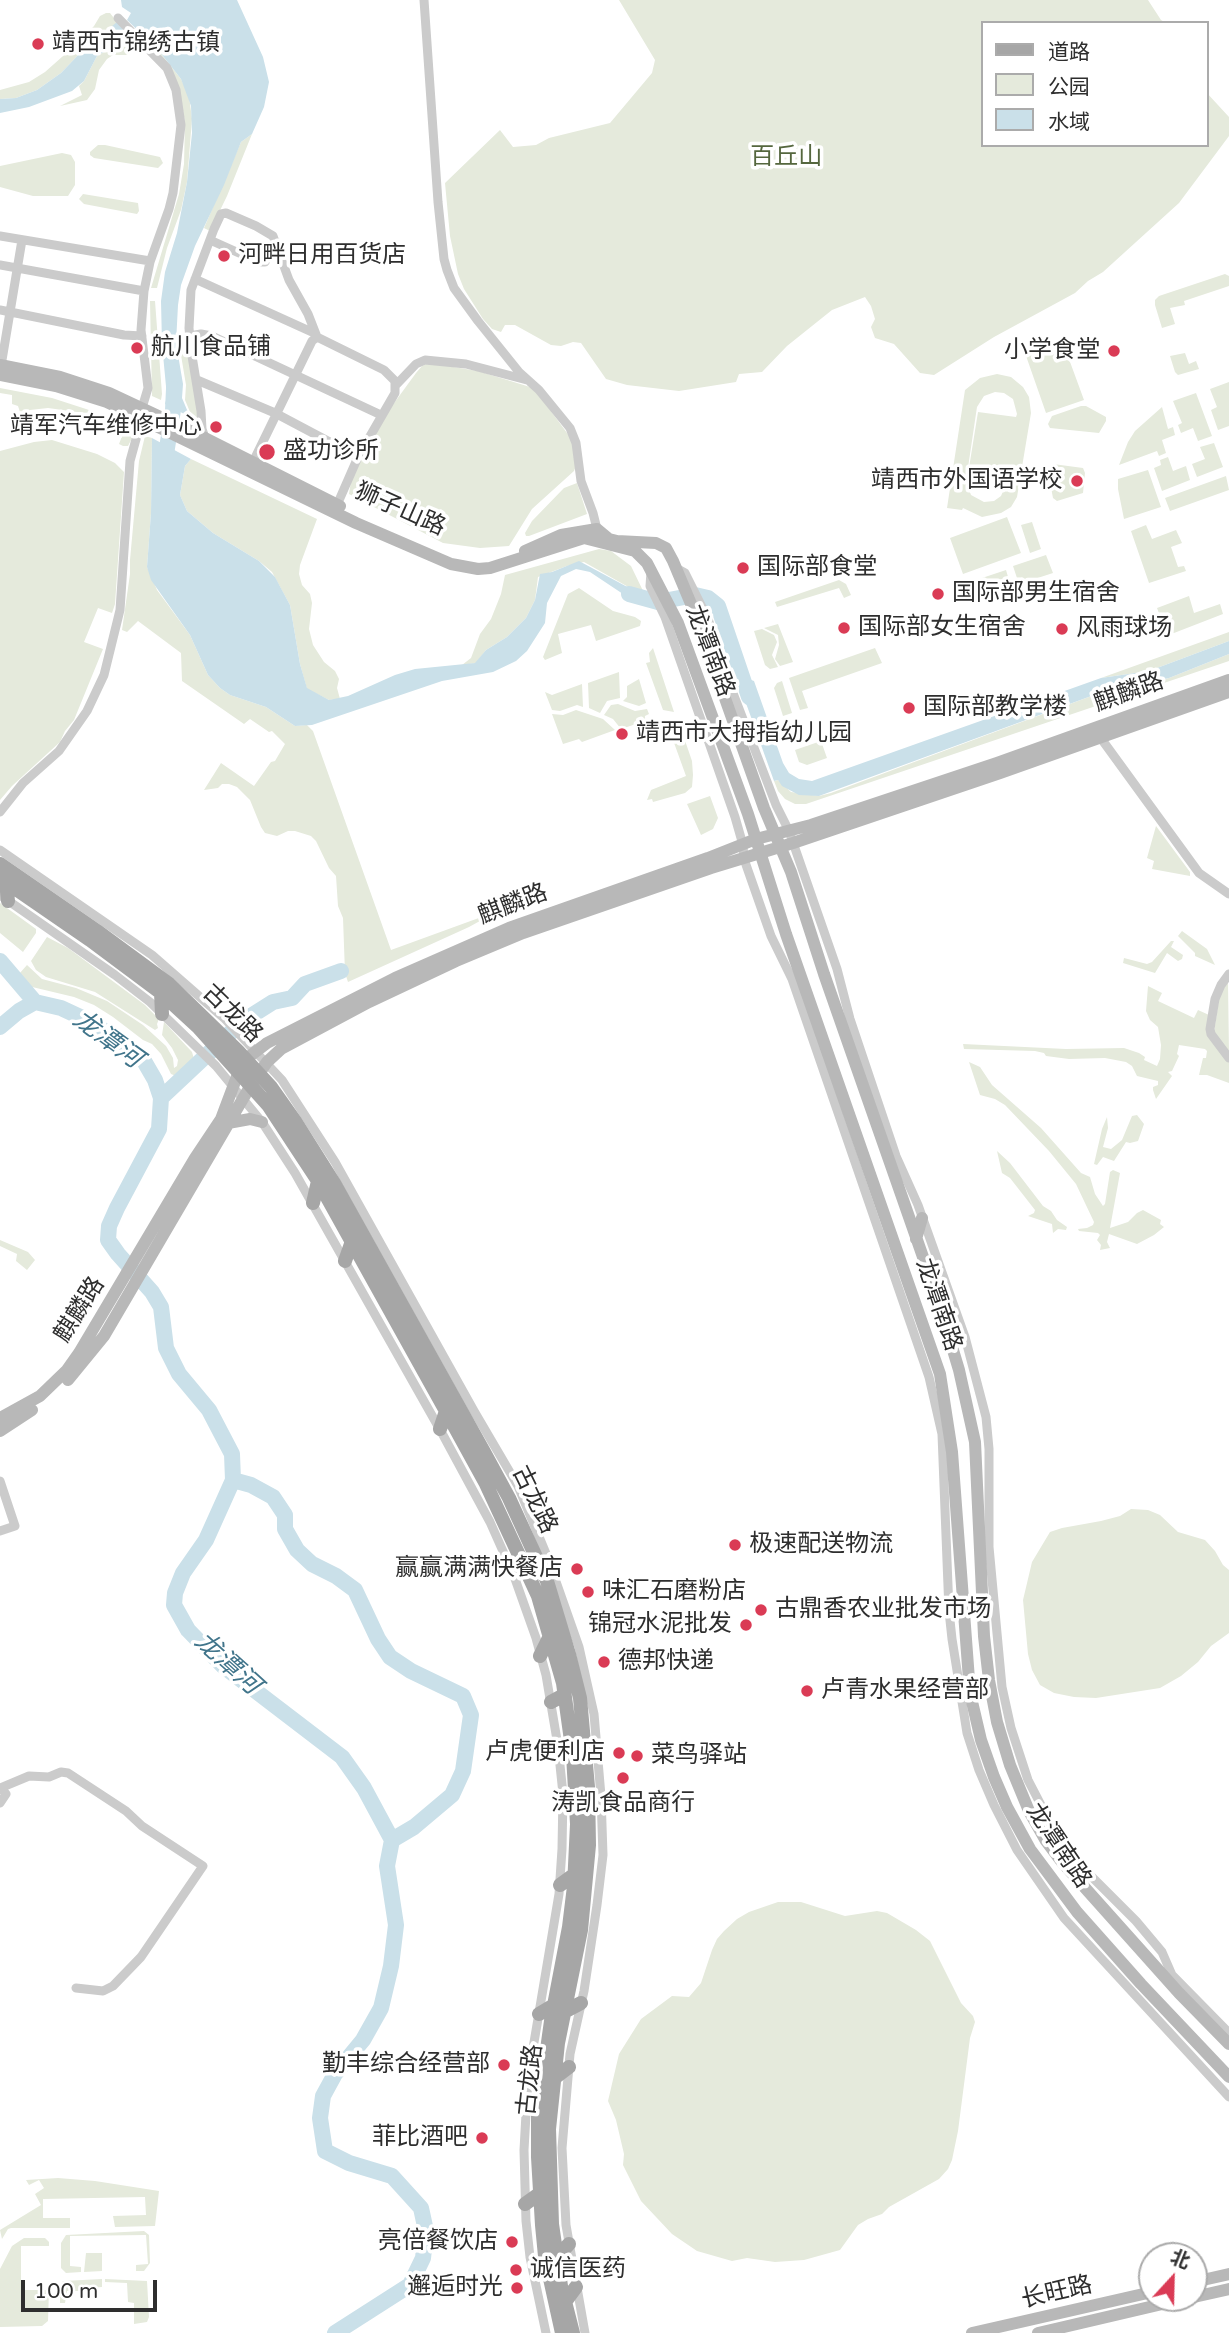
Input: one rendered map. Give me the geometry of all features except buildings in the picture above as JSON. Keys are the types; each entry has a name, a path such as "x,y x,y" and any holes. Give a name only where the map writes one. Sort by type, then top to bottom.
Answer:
{"main road":[{"name":"狮子山路","path":"0,369 60,377 89,386 144,414 253,462 337,505 452,556 476,561 533,548 561,535 595,534"},
{"name":"狮子山路","path":"202,440 356,523 451,564 478,569 490,568 595,534"},
{"name":"龙潭南路","path":"595,534 617,541 656,543 666,548 699,611 764,808 785,838 956,1358 972,1424 984,1644 992,1702 1007,1758 1029,1811 1052,1849 1070,1872 1229,2044"},
{"name":"龙潭南路","path":"595,534 613,547 635,551 647,563 670,616 756,839 940,1374 952,1452 968,1674 981,1740 1002,1797 1030,1849 1077,1912 1229,2077"},
{"name":"麒麟路","path":"0,1419 40,1396 67,1370 259,1073 281,1049 310,1032 456,961 523,933 744,859 785,838 1229,680"},
{"name":"麒麟路","path":"0,1431 34,1409 72,1376 96,1347 129,1294 148,1248 221,1119 244,1067 272,1040 457,949 555,911 756,839 785,838 1100,737 1229,692"},
{"name":"古龙路","path":"0,864 151,970 186,1000 244,1067 259,1073 337,1177 403,1295 509,1498 547,1581 569,1654 580,1698 588,1787 587,1873 581,1930 572,1943"},
{"name":"古龙路","path":"4,889 113,956 221,1042"},
{"path":"150,953 151,970"},
{"path":"110,971 113,956"},
{"path":"186,984 186,1000"},
{"path":"161,993 162,1014"},
{"name":"古龙路","path":"259,1073 284,1128 318,1181 446,1411 481,1490 523,1559 551,1634 558,1699 569,1718 578,1824 572,1943 544,2064 538,2114 552,2224 551,2257 573,2333"},
{"path":"228,1123 250,1119 262,1122"},
{"path":"861,1181 868,1167"},
{"path":"313,1203 318,1181"},
{"path":"916,1240 922,1218"},
{"path":"345,1261 352,1241"},
{"path":"377,1317 382,1297"},
{"path":"440,1429 446,1411"},
{"path":"541,1656 551,1634"},
{"path":"555,1728 569,1718"},
{"path":"588,1787 599,1769"},
{"path":"563,1830 578,1824"},
{"path":"560,1885 575,1874"},
{"path":"552,1945 593,1941"},
{"path":"1124,1966 1142,1951"},
{"path":"539,2014 581,2003"},
{"name":"古龙路","path":"559,2008 539,2194 562,2333"},
{"path":"527,2078 544,2064"},
{"path":"552,2080 569,2067"},
{"path":"524,2150 562,2136"},
{"path":"525,2204 539,2194"},
{"path":"552,2224 565,2209"},
{"path":"532,2266 569,2244"},
{"path":"1208,2279 1229,2274"},
{"path":"565,2302 576,2287"},
{"path":"1208,2294 1229,2289"},
{"name":"长旺路","path":"972,2333 1138,2295"},
{"name":"长旺路","path":"1038,2333 1138,2310"}],"street":[{"path":"424,0 438,202 444,259 451,281 509,360 553,405 573,436 579,454 581,481 593,513 595,534"},
{"path":"0,812 23,783 59,751 87,711 104,675 120,610 130,461 144,414 148,388 142,336 144,291 150,261 173,193 181,117 176,90 167,68 118,18"},
{"path":"202,440 190,336 191,290 221,214 226,213 265,231 276,242 289,280 316,335"},
{"path":"0,236 150,261"},
{"path":"0,369 5,311 18,268 22,240"},
{"path":"210,240 260,262 265,262 276,242"},
{"path":"0,265 144,291"},
{"path":"195,279 316,335 391,376 396,385 395,393 358,457 337,505"},
{"path":"5,311 124,335 142,336"},
{"path":"253,462 316,335"},
{"path":"190,336 212,336 381,415"},
{"path":"396,385 416,364 425,360 466,364 529,381"},
{"path":"197,380 275,414 358,457"},
{"path":"670,616 743,845 744,859 771,936 792,979 929,1377 942,1434 952,1639 967,1733 985,1784 1017,1850 1064,1918 1229,2097"},
{"path":"1100,737 1199,873 1229,894"},
{"path":"785,838 837,970 850,1019 896,1156 909,1181 965,1337 986,1417 990,1462 989,1547 995,1624 1002,1688 1017,1750 1040,1806 1065,1847 1083,1870 1112,1896 1155,1944 1173,1981 1229,2033"},
{"path":"0,849 150,953 186,984 221,1042 244,1067 259,1073"},
{"path":"4,889 162,1014 221,1042"},
{"path":"1229,974 1215,999 1210,1029 1229,1058"},
{"path":"244,1067 243,1098 262,1122 313,1203 440,1429 481,1490 558,1699 555,1728 562,1782 563,1830 560,1885 552,1945 527,2078 524,2150 525,2204 532,2266 546,2333"},
{"path":"403,1295 527,1504 559,1585 579,1647 594,1714 603,1855 593,1941 569,2067 562,2136 569,2244 585,2333"},
{"path":"0,1481 15,1526 0,1531"},
{"path":"0,1803 6,1794 1,1788 29,1776 49,1777 61,1772 68,1773 203,1866 141,1957 113,1986 97,1991 76,1988"}],"green space":[{"name":"百丘山","path":"619,0 1148,0 1163,21 981,21 981,147 1208,147 1208,94 1229,117 1229,136 1179,203 1103,272 1075,293 994,337 934,375 920,373 894,344 875,338 871,327 875,319 865,297 832,310 787,346 762,372 739,374 736,382 679,391 627,385 606,379 581,343 551,345 515,325 505,325 501,332 492,329 464,289 458,274 450,236 445,183 500,130 513,147 536,145 549,138 610,123 652,73 655,60"},
{"path":"106,13 110,13 117,22 114,27 83,50 61,73 37,90 16,98 0,99 0,90 29,82 45,72"},
{"path":"137,32 159,51 181,79 189,96 192,119 187,182 157,288 151,288 179,194 184,164 185,122 179,87"},
{"path":"131,39 136,43 133,52 113,55 107,59 99,70 95,89 87,100 60,106 82,95 79,86 97,56 120,42"},
{"path":"252,134 210,231 204,228 241,142"},
{"path":"98,145 160,157 163,163 158,168 94,158 90,152"},
{"path":"62,153 71,155 75,162 75,185 68,196 33,196 0,187 0,166"},
{"path":"83,194 138,203 139,211 137,214 84,204 79,199"},
{"path":"1225,274 1229,276 1229,286 1184,301 1185,305 1170,308 1175,324 1162,328 1155,305 1159,296"},
{"path":"150,301 155,301 161,400 152,396"},
{"path":"186,340 199,418 197,421 193,419 185,400 186,385 179,343"},
{"path":"1062,340 1084,400 1046,413 1025,353"},
{"path":"1185,353 1189,364 1196,361 1199,369 1178,375 1170,356"},
{"path":"429,363 478,371 530,387 536,391 570,437 576,466 574,471 532,509 509,546 480,548 443,543 349,494 359,462 389,410 416,373"},
{"path":"997,374 1011,377 1023,387 1029,397 1031,413 1017,497 1011,507 1001,513 982,517 963,508 947,508 965,390 980,378","holes":["995,392 1004,393 1013,399 1016,417 978,412 968,474 1008,480 1001,496 994,501 984,502 971,495 966,481 977,407 984,396"]},
{"path":"1229,382 1229,426 1218,430 1211,410 1217,407 1210,389"},
{"path":"0,388 52,398 86,409 123,422 135,432 128,446 123,446 119,444 124,431 112,423 84,413 48,408 30,410 31,426 27,425 18,406 12,404 12,395 0,393"},
{"path":"1196,393 1212,436 1198,441 1193,428 1181,433 1178,425 1182,423 1173,401"},
{"path":"1081,406 1106,417 1099,433 1050,428 1048,424 1052,416"},
{"path":"1162,407 1168,429 1173,427 1175,435 1162,440 1166,453 1159,456 1157,451 1119,465 1135,431"},
{"path":"145,436 152,438 147,567 157,590 190,635 208,675 220,688 230,695 266,707 295,726 307,725 313,731 391,950 498,911 348,982 345,973 343,918 338,906 336,876 329,868 316,841 311,836 295,831 277,836 265,833 250,800 237,787 222,784 218,788 204,790 221,763 254,786 285,744 272,731 269,732 250,719 244,724 182,681 181,653 138,621 127,632 122,630 130,574 139,461"},
{"path":"52,440 97,454 115,463 124,472 115,604 112,613 98,608 84,642 103,649 74,720 60,742 0,800 0,451"},
{"path":"1214,443 1223,467 1197,477 1192,464 1205,459 1200,447"},
{"path":"1168,457 1173,471 1186,466 1190,480 1162,491 1154,468 1161,465 1160,460"},
{"path":"191,459 317,519 299,574 312,603 309,629 313,645 339,679 337,688 340,699 329,700 307,689 290,605 272,572 213,533 187,511 180,495 185,466"},
{"path":"1053,464 1083,468 1083,493 1057,501 1053,498 1048,472"},
{"path":"1148,470 1161,507 1124,519 1118,479"},
{"path":"1226,476 1229,490 1170,511 1165,498"},
{"path":"577,483 587,514 526,536 532,521 564,488"},
{"path":"1007,517 1021,553 963,574 950,538"},
{"path":"1032,522 1041,549 1030,553 1021,525"},
{"path":"1146,525 1152,539 1176,530 1182,543 1171,547 1178,567 1184,566 1186,571 1149,583 1131,531"},
{"path":"599,549 611,551 631,566 646,597 584,562 567,566 538,577 535,600 526,618 507,637 486,650 476,663 462,665 471,658 480,634 491,619 505,575"},
{"path":"1046,555 1053,573 1019,584 1013,566"},
{"path":"1006,570 1011,587 975,599 970,582"},
{"path":"839,580 846,584 851,595 844,598 839,588 777,607 775,602"},
{"path":"579,588 613,611 635,617 641,621 640,626 596,641 591,625 558,634 562,653 545,660 543,657 568,594"},
{"path":"1189,596 1194,613 1220,604 1223,614 1174,633 1166,632 1157,608"},
{"path":"778,624 793,662 780,666 775,659 779,645 778,635 764,628"},
{"path":"762,629 774,635 777,642 772,655 778,667 770,669 765,665 754,631"},
{"path":"1229,632 1229,641 1149,671 1101,678"},
{"path":"653,648 674,712 663,710 646,663 650,662 649,653"},
{"path":"875,648 882,663 802,691 808,708 800,710 789,678"},
{"path":"1229,654 1229,661 806,804 795,804 785,799 774,781 778,780 791,792 819,796 831,793 1094,695 1169,678"},
{"path":"619,672 620,698 607,701 600,713 589,708 588,683"},
{"path":"639,679 646,703 639,706 623,701 627,697 627,686"},
{"path":"782,681 792,713 783,716 774,688"},
{"path":"582,684 583,707 577,705 560,711 552,710 545,692 552,695"},
{"path":"618,704 635,711 647,709 649,714 645,716 645,721 621,729 613,719 604,715 611,705"},
{"path":"576,710 603,719 615,730 582,742 579,739 563,744 552,714 563,715"},
{"path":"679,723 692,761 692,787 685,793 653,802 652,799 647,800 651,790 686,776 673,740 676,738 674,729"},
{"path":"821,741 827,758 807,765 799,762 795,750"},
{"path":"710,796 718,818 713,829 701,835 687,804"},
{"path":"1156,826 1190,872 1190,876 1152,869 1154,861 1147,858"},
{"path":"0,903 36,929 23,952 0,933"},
{"path":"1182,931 1207,949 1215,965 1195,956 1178,936"},
{"path":"47,937 68,948 145,1005 159,1019 158,1028 155,1030 95,992 46,977 36,970 31,961"},
{"path":"1174,941 1171,947 1183,955 1182,959 1178,961 1167,953 1155,973 1123,963 1124,958 1147,964 1152,962"},
{"path":"27,965 42,979 76,988 107,1001 143,1025 166,1046 173,1058 174,1068 178,1060 162,1035 164,1022 192,1052 194,1059 176,1076 171,1074 161,1054 152,1044 94,1005 74,997 28,986 19,977"},
{"path":"1229,979 1229,1053 1214,1032 1220,993"},
{"path":"1148,986 1162,993 1158,1001 1194,1018 1198,1010 1209,1015 1207,1028 1229,1061 1229,1083 1199,1075 1203,1058 1206,1058 1205,1049 1179,1045 1179,1056 1172,1071 1168,1072 1172,1076 1156,1099 1153,1087 1158,1085 1158,1081 1137,1076 1132,1066 1126,1062 1105,1058 1069,1059 1046,1056 1035,1051 964,1049 963,1044 1066,1049 1124,1048 1139,1053 1145,1057 1144,1060 1157,1066 1161,1045 1158,1027 1150,1020 1146,1011"},
{"path":"969,1062 980,1067 992,1085 1041,1128 1081,1173 1090,1177 1095,1194 1103,1206 1110,1172 1113,1170 1120,1173 1110,1228 1128,1222 1143,1210 1161,1220 1160,1224 1164,1227 1137,1244 1109,1234 1107,1242 1110,1248 1100,1250 1098,1233 1078,1229 1087,1228 1094,1222 1076,1184 1005,1105 980,1095"},
{"path":"1137,1115 1144,1124 1138,1141 1126,1142 1114,1161 1103,1157 1097,1165 1094,1164 1107,1117 1108,1128 1103,1147 1111,1149 1122,1140 1132,1116"},
{"path":"997,1151 1010,1163 1043,1206 1067,1227 1066,1230 1058,1229 1053,1233 1052,1224 1028,1216 1035,1210 1010,1178 1002,1173"},
{"path":"0,1240 28,1252 35,1260 27,1270 16,1261 17,1254 0,1246"},
{"path":"1131,1509 1148,1510 1160,1515 1178,1532 1205,1540 1215,1551 1229,1570 1229,1633 1211,1646 1198,1662 1181,1676 1160,1688 1096,1698 1054,1693 1040,1685 1028,1654 1023,1600 1032,1562 1050,1532 1120,1516"},
{"path":"778,1902 801,1902 845,1916 877,1911 887,1913 916,1930 930,1941 961,2003 975,2022 970,2038 952,2160 939,2179 889,2207 882,2214 858,2225 840,2250 804,2260 775,2262 747,2258 732,2261 697,2251 672,2234 641,2201 623,2165 624,2154 616,2120 608,2101 619,2054 641,2019 672,1996 689,1997 701,1983 712,1950 724,1931 749,1912"},
{"path":"58,2178 159,2191 155,2226 115,2227 113,2216 146,2215 145,2197 43,2199 43,2218 70,2218 70,2228 11,2228 2,2239 0,2230 41,2205 35,2194 44,2188 39,2180 29,2185 26,2180"},
{"path":"144,2231 149,2235 150,2263 144,2271 136,2271 136,2265 148,2264 146,2235 70,2236 70,2266 81,2267 81,2272 66,2273 61,2268 61,2243 66,2235"},
{"path":"24,2238 45,2238 49,2242 49,2246 21,2246 21,2290 49,2290 48,2321 42,2326 0,2327 0,2269 12,2246"},
{"path":"86,2253 102,2253 102,2271 84,2272"},
{"path":"102,2279 102,2287 86,2288 86,2291 67,2291 65,2303 60,2303 60,2286 63,2281"},
{"path":"105,2279 147,2281 147,2322 134,2324 134,2303 128,2302 127,2283 105,2282"}],"water":[{"path":"121,0 237,0 263,57 269,82 264,107 252,134 241,142 195,246 181,285 176,343 183,384 182,398 190,417 165,404 167,397 161,301 165,272 177,233 187,182 192,133 191,106 181,79 159,51 127,20 131,13 122,7"},
{"path":"117,22 131,39 120,42 97,56 84,81 72,91 29,107 0,113 0,99 16,98 37,90 61,73 83,50"},
{"path":"152,438 191,459 185,466 180,495 187,511 213,533 259,561 275,577 290,605 307,688 329,700 348,696 415,669 475,663 486,650 507,637 526,618 535,600 540,574 579,561 646,597 649,603 626,596 590,572 576,569 561,576 547,603 545,623 527,651 516,661 493,672 442,681 312,725 295,726 266,707 230,695 220,688 208,675 190,635 151,580 147,567"},
{"path":"1229,641 1229,654 1169,678 1094,695 819,796 799,795 782,786 778,780 774,781 738,681 746,678 754,681 789,773 799,779 812,781 1101,678 1149,671"}],"waterway":[{"path":"164,467 174,389"},
{"path":"629,594 658,602 695,595 708,598 718,606 749,697"},
{"path":"0,961 35,1002"},
{"path":"161,1098 243,1021 273,1002 292,998 305,984 341,971"},
{"name":"龙潭河","path":"0,1027 35,1002 61,1008 89,1021 118,1040 144,1061 155,1080 161,1098 159,1129 117,1208 109,1226 108,1240 152,1292 161,1307 166,1348 179,1374 209,1410 232,1454 233,1480 206,1540 183,1573 175,1593 174,1605 188,1630 223,1666 342,1757 364,1788 392,1840 387,1866 396,1925 391,1966 381,2008 363,2040 335,2074 323,2096 320,2118 325,2151 349,2163 392,2176 421,2208 426,2231 423,2258 410,2285 335,2333"},
{"path":"233,1480 251,1485 273,1497 285,1515 285,1529 297,1550 312,1564 336,1576 355,1590 378,1639 390,1657 411,1671 463,1696 471,1715 463,1771 452,1795 414,1827 392,1840"}],"place":[{"name":"靖西市锦绣古镇","path":"38,44"},
{"name":"河畔日用百货店","path":"224,256"},
{"name":"航川食品铺","path":"137,348"},
{"name":"小学食堂","path":"1114,351"},
{"name":"靖军汽车维修中心","path":"216,427"},
{"name":"盛功诊所","path":"267,452"},
{"name":"靖西市外国语学校","path":"1077,481"},
{"name":"国际部食堂","path":"743,568"},
{"name":"国际部男生宿舍","path":"938,594"},
{"name":"国际部女生宿舍","path":"844,628"},
{"name":"风雨球场","path":"1062,629"},
{"name":"国际部教学楼","path":"909,708"},
{"name":"靖西市大拇指幼儿园","path":"622,734"},
{"name":"极速配送物流","path":"735,1545"},
{"name":"赢赢满满快餐店","path":"577,1569"},
{"name":"味汇石磨粉店","path":"588,1592"},
{"name":"古鼎香农业批发市场","path":"761,1610"},
{"name":"锦冠水泥批发","path":"746,1625"},
{"name":"德邦快递","path":"604,1662"},
{"name":"卢青水果经营部","path":"807,1691"},
{"name":"卢虎便利店","path":"619,1753"},
{"name":"菜鸟驿站","path":"637,1756"},
{"name":"涛凯食品商行","path":"623,1778"},
{"name":"勤丰综合经营部","path":"504,2065"},
{"name":"菲比酒吧","path":"482,2138"},
{"name":"亮倍餐饮店","path":"512,2242"},
{"name":"诚信医药","path":"516,2270"},
{"name":"邂逅时光","path":"517,2288"}]}
